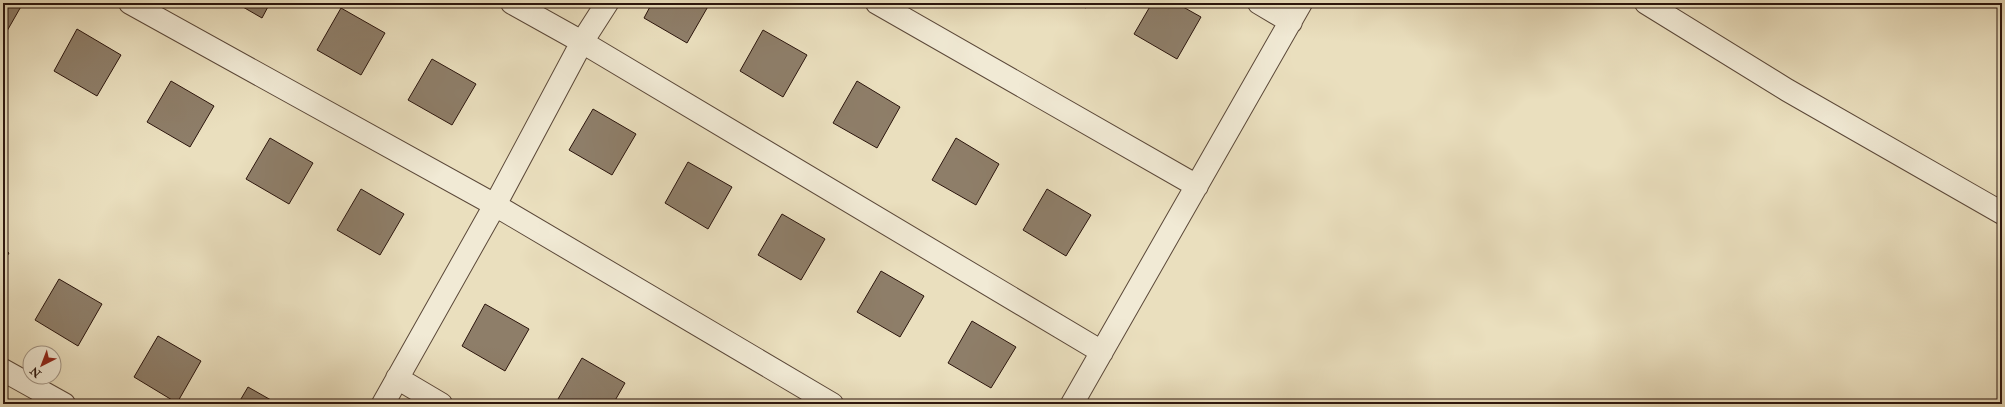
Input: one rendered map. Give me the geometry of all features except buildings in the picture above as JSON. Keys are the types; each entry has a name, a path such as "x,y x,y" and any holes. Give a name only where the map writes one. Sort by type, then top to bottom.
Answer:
{"street":[{"path":"130,3 495,205 832,404"},
{"path":"512,3 582,42 1102,352"},
{"path":"383,404 495,205 582,42 607,3"},
{"path":"877,3 1197,186"},
{"path":"1259,3 1291,22"},
{"path":"1072,404 1301,3"},
{"path":"1646,3 1787,90 2002,213"},
{"path":"3,370 64,404"},
{"path":"397,378 441,404"}]}
